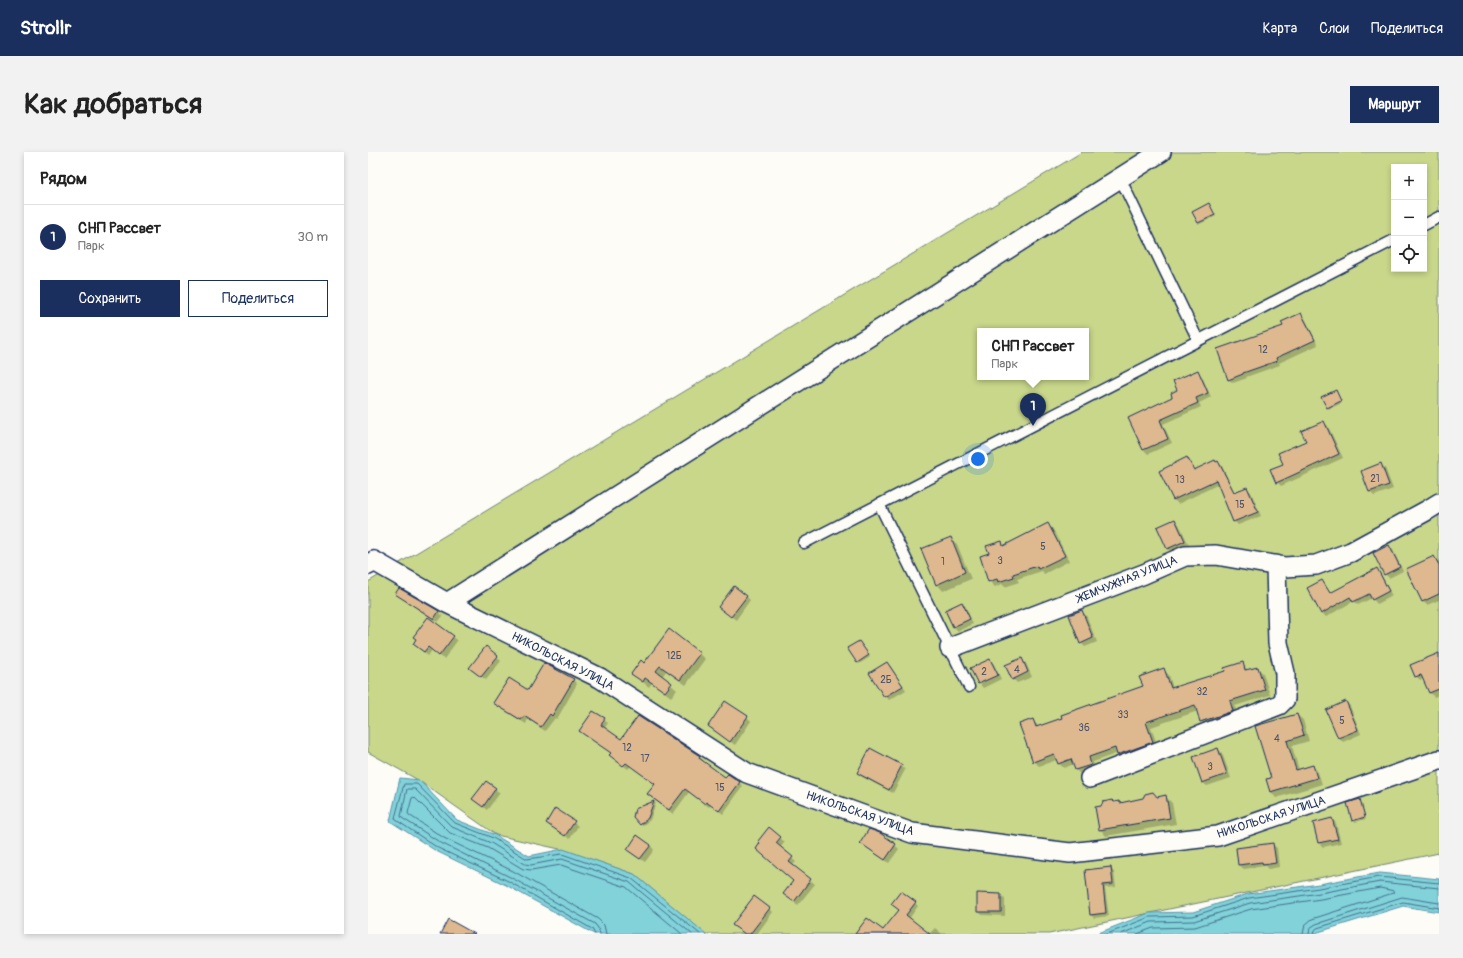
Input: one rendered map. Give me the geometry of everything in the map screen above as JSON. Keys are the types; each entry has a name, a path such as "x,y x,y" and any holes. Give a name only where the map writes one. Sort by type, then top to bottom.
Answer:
{"street":[{"path":"447,603 1161,152"},
{"name":"ЖЕМЧУЖНАЯ УЛИЦА","path":"950,648 1144,574 1185,556 1216,555 1285,567 1316,565 1352,552 1439,503"},
{"name":"НИКОЛЬСКАЯ УЛИЦА","path":"371,563 447,603 600,678 747,773 912,833 1070,853 1218,836 1439,760"},
{"path":"1090,778 1279,705 1285,699 1285,673 1278,643 1276,566"}],"lane":[{"path":"1120,178 1198,340"},
{"path":"1427,223 1439,217"},
{"path":"804,543 1391,242"},
{"path":"879,504 968,687"}],"green space":[{"path":"1082,152 1439,152 1439,853 1049,934 705,934 634,874 564,850 496,835 418,780 368,752 368,582"}],"water":[{"path":"400,778 419,780 457,820 495,835 529,856 563,849 634,874 706,934 594,934 506,885 436,851 390,821"},
{"path":"1380,873 1439,879 1439,912 1403,906 1312,934 1096,934 1149,913 1193,912 1248,894 1319,884"}],"building":[{"path":"1209,203 1215,215 1198,223 1192,212"},
{"path":"1301,313 1315,340 1276,358 1277,361 1228,380 1217,349 1283,326 1281,322"},
{"path":"1198,370 1208,393 1196,398 1198,403 1160,420 1168,439 1143,450 1128,418 1172,397 1171,393 1177,390 1173,381"},
{"path":"1336,390 1341,401 1327,408 1321,397"},
{"path":"1324,421 1339,454 1276,483 1270,469 1283,464 1278,453 1306,441 1301,431"},
{"path":"1187,457 1194,470 1215,460 1216,462 1218,461 1234,492 1247,487 1258,512 1233,522 1216,480 1173,500 1159,471"},
{"path":"1381,463 1389,485 1369,492 1361,471"},
{"path":"1175,519 1185,541 1167,549 1157,527"},
{"path":"1048,523 1065,556 1038,569 1037,566 1013,574 1014,577 998,582 997,579 988,582 980,556 989,553 986,546 1002,541 1003,546"},
{"path":"951,537 965,572 936,585 921,549"},
{"path":"1389,545 1400,567 1384,575 1373,553"},
{"path":"1434,556 1439,565 1439,594 1422,602 1406,569"},
{"path":"1377,568 1389,591 1372,600 1369,594 1353,602 1350,597 1321,614 1307,588 1322,580 1330,593"},
{"path":"734,586 747,596 731,617 718,607"},
{"path":"399,588 439,611 434,619 395,594"},
{"path":"962,602 970,619 953,627 945,610"},
{"path":"1082,610 1093,638 1080,644 1069,615"},
{"path":"428,617 454,636 439,656 428,647 424,652 413,644 416,639 413,637"},
{"path":"669,629 700,653 680,680 660,666 656,671 672,683 665,692 645,678 643,682 631,674 641,660 644,663"},
{"path":"859,641 869,655 857,663 847,648"},
{"path":"486,646 498,656 481,677 469,668"},
{"path":"1439,653 1439,689 1429,693 1421,675 1415,677 1410,665"},
{"path":"1022,658 1028,672 1012,680 1005,665"},
{"path":"990,659 998,675 978,684 970,668"},
{"path":"887,662 903,686 884,697 869,673"},
{"path":"1243,662 1245,670 1258,667 1265,690 1230,701 1233,711 1200,722 1195,705 1146,722 1153,742 1117,755 1115,748 1089,757 1091,765 1075,770 1071,759 1058,764 1054,754 1033,762 1019,724 1033,719 1036,727 1062,718 1061,715 1143,686 1139,677 1164,668 1171,688 1225,671 1224,668"},
{"path":"544,663 574,679 552,716 550,714 541,727 524,716 521,720 493,703 509,678 528,690"},
{"path":"725,701 748,716 730,742 708,726"},
{"path":"1346,701 1358,730 1338,738 1326,710"},
{"path":"593,711 605,718 601,725 621,739 638,716 700,756 699,758 725,777 728,774 740,782 719,811 706,802 705,804 685,789 669,810 647,794 655,784 626,763 623,766 609,755 611,753 579,731"},
{"path":"1297,714 1304,735 1287,741 1296,770 1313,765 1317,778 1270,792 1266,779 1271,778 1255,726"},
{"path":"870,748 902,765 889,790 857,773"},
{"path":"1218,748 1227,774 1202,783 1193,757"},
{"path":"486,781 496,788 483,807 472,799"},
{"path":"1153,792 1157,797 1166,795 1170,818 1099,830 1095,807 1101,806 1103,802 1112,800 1114,802 1119,801 1120,803 1143,798 1145,794"},
{"path":"1360,799 1365,817 1352,821 1347,803"},
{"path":"654,801 648,818 640,825 633,817 635,809"},
{"path":"555,808 575,821 565,836 546,823"},
{"path":"1332,818 1338,839 1318,843 1313,823"},
{"path":"769,827 781,837 776,843 793,857 789,862 811,879 794,902 783,894 793,881 756,849 760,843 758,841"},
{"path":"869,829 880,833 896,844 885,860 860,843"},
{"path":"637,835 651,845 640,859 627,850"},
{"path":"1273,843 1276,863 1263,865 1262,862 1238,865 1236,848"},
{"path":"1111,867 1113,884 1103,885 1106,913 1090,915 1085,870"},
{"path":"901,891 916,902 906,915 930,934 855,934 867,918 883,930 899,910 891,904"},
{"path":"977,893 1001,894 1001,912 977,912"},
{"path":"754,896 770,908 750,934 745,934 732,925"},
{"path":"448,919 475,934 440,934"}],"place":[{"name":"СНП Рассвет","path":"1033,426"}]}
